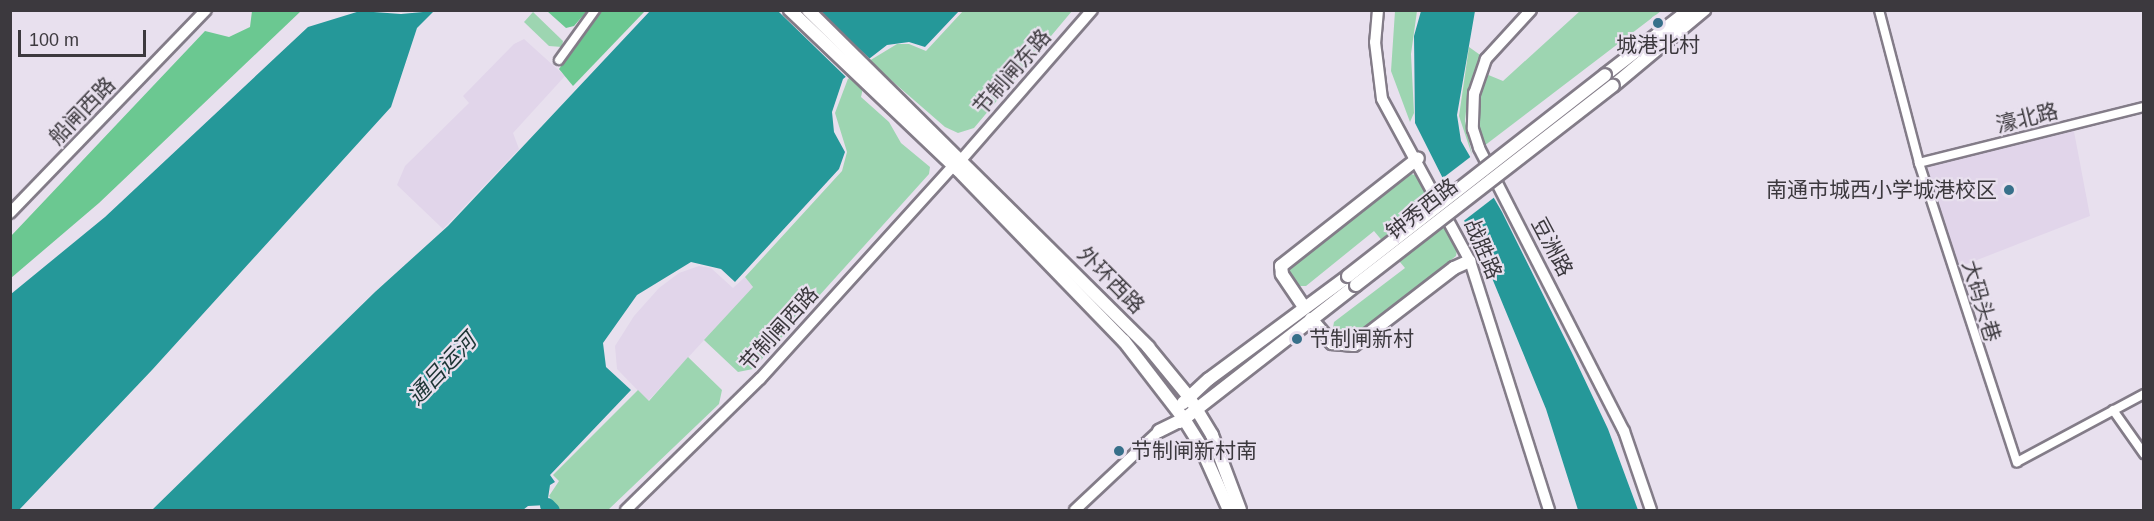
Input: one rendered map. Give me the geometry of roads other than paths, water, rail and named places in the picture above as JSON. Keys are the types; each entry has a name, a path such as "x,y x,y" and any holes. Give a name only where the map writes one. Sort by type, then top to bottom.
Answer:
{"main road":[{"path":"790,10 905,113"},
{"path":"808,10 905,113"},
{"name":"钟秀西路","path":"1609,80 1689,10"},
{"name":"钟秀西路","path":"1181,414 1197,409 1311,319 1352,281 1609,80 1704,10"},
{"name":"外环西路","path":"905,113 1124,320 1189,397 1230,477 1240,510"},
{"path":"1304,307 1282,274 1281,266 1418,158"},
{"name":"外环西路","path":"958,162 1124,341 1181,414 1220,485 1229,510"},
{"path":"1311,319 1332,343 1354,345 1454,268 1470,261"},
{"name":"钟秀西路","path":"1181,414 1189,397 1304,307 1352,281"},
{"path":"1159,431 1181,414"}],"street":[{"name":"船闸西路","path":"10,213 206,10"},
{"path":"560,60 596,10"},
{"name":"节制闸东路","path":"958,162 1092,10"},
{"name":"战胜路","path":"1378,10 1375,42 1382,99 1418,158 1470,261 1549,510"},
{"name":"豆洲路","path":"1532,10 1486,59 1474,93 1473,129 1479,148 1624,431 1651,510"},
{"name":"大码头巷","path":"1879,10 1919,163 2017,462 2144,394"},
{"name":"濠北路","path":"1919,163 2144,107"},
{"name":"节制闸西路","path":"626,510 760,379 958,162"},
{"path":"2113,410 2144,454"},
{"path":"1075,510 1159,431"}],"water":[{"path":"360,11 401,14 434,11 417,28 391,107 152,370 19,510 11,510 11,294 105,217 308,27"},
{"name":"通吕运河","path":"650,11 959,11 925,47 909,42 887,45 843,79 832,112 834,132 845,152 839,169 735,282 721,269 691,262 637,295 603,343 606,367 631,390 550,475 555,482 550,485 547,505 528,506 523,510 152,510 375,292 448,226"},
{"path":"1421,11 1475,11 1457,115 1461,141 1502,212 1573,355 1608,429 1638,510 1578,510 1546,409 1487,266 1415,123 1414,36"}],"waterway":[{"path":"547,505 552,510"}],"place":[{"name":"城港北村","path":"1658,23"},
{"name":"南通市城西小学城港校区","path":"2009,190"},
{"name":"节制闸新村","path":"1297,339"},
{"name":"节制闸新村南","path":"1119,451"}]}
